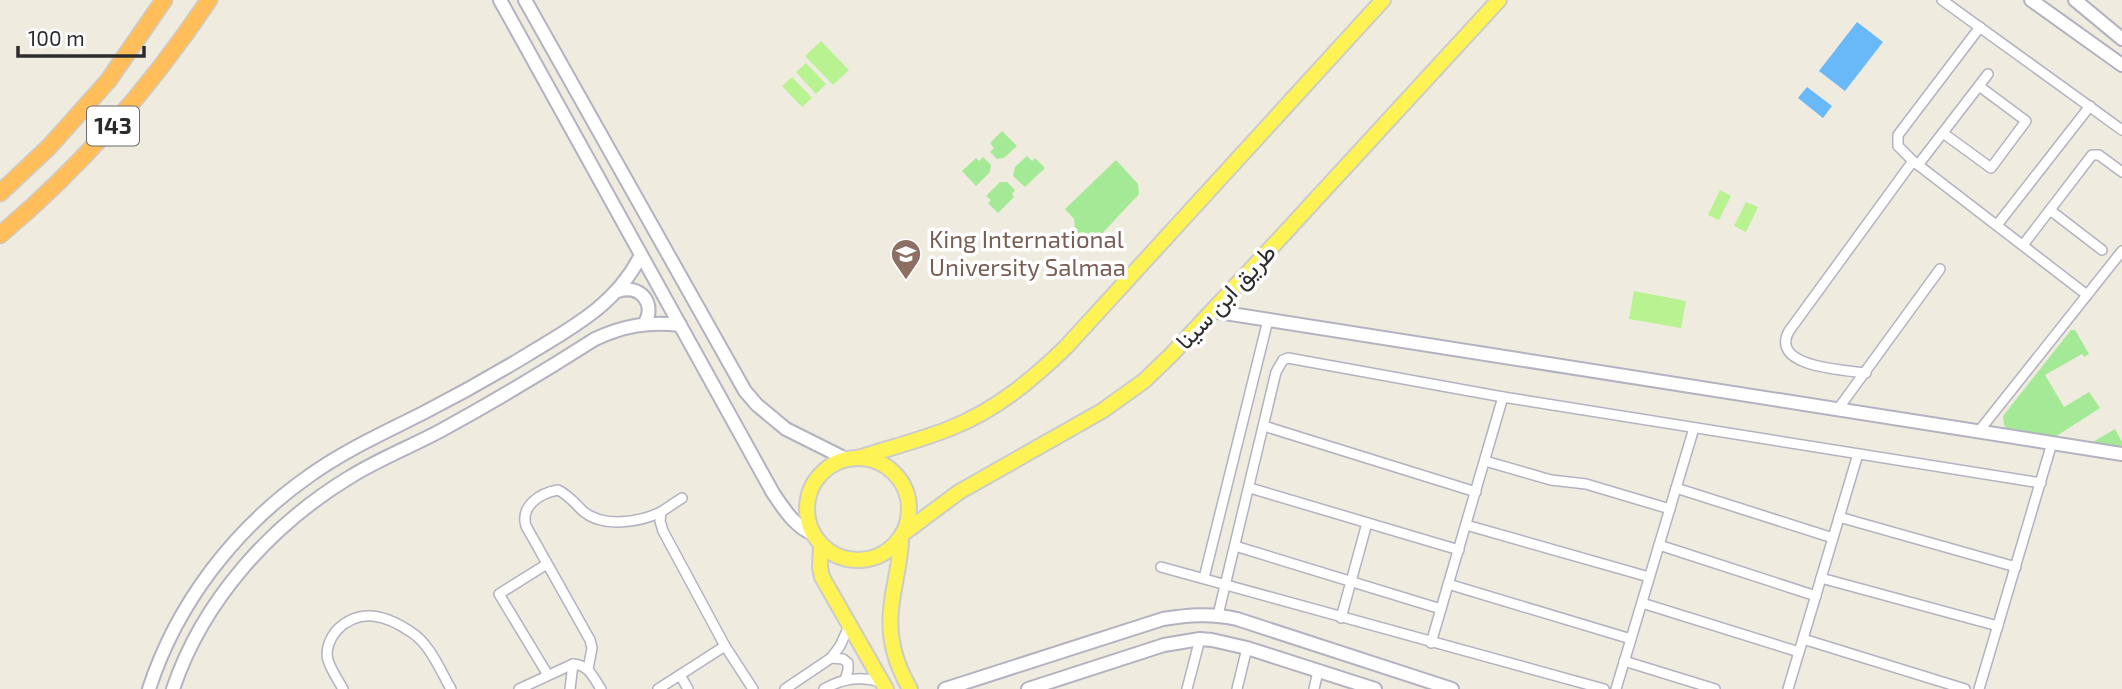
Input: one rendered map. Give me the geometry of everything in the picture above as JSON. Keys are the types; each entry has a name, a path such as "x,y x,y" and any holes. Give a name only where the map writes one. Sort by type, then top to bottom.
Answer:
{"highway":[{"name":"143","path":"0,193 49,147 108,80 164,0"},
{"name":"143","path":"0,235 55,186 109,131 177,46 209,0"}],"main road":[{"path":"884,685 822,577 817,540 806,511 811,488 825,470 835,463 953,428 992,408 1030,381 1066,347 1383,0"},
{"name":"طريق ابن سينا","path":"902,536 959,492 1124,397 1171,355 1499,0"},
{"path":"852,458 873,460 887,466 906,489 909,519 902,536 890,627 897,661 910,689"},
{"path":"817,540 832,554 856,561 881,555 892,548 902,536"}],"street":[{"path":"500,0 773,493 796,523 817,540"},
{"path":"526,0 745,391 757,405 786,429 852,458"},
{"path":"1368,17 1371,0"},
{"path":"1942,0 2122,130"},
{"path":"2031,0 2122,65"},
{"path":"2075,0 2122,39"},
{"path":"1980,27 1898,135 1898,146 1916,163 2087,295"},
{"path":"1866,373 1805,363 1786,348 1785,338 1916,163 1943,133 1988,74"},
{"path":"1943,133 1989,168 2005,149 2026,120 1979,86"},
{"path":"1997,225 2090,106"},
{"path":"2023,245 2092,155 2099,155 2122,172"},
{"path":"2050,211 2102,250"},
{"path":"1979,431 2122,251"},
{"path":"149,689 169,639 206,577 254,521 281,497 341,455 438,406 598,310 618,291 641,255"},
{"path":"1838,409 1940,269"},
{"path":"618,291 632,289 645,297 650,310 645,323"},
{"path":"1212,311 2122,454"},
{"path":"1204,578 1268,320"},
{"path":"173,689 206,619 225,590 254,555 296,515 353,475 492,403 611,331 645,323 680,325"},
{"path":"1218,615 1276,372 1283,360 1288,358 1503,397 2041,483"},
{"path":"1431,643 1503,397"},
{"path":"1264,426 1476,492"},
{"path":"1616,689 1694,428"},
{"path":"1979,689 2052,443"},
{"path":"1788,689 1858,454"},
{"path":"1485,461 1551,480 1586,484 1670,509"},
{"path":"1250,488 1458,550"},
{"path":"1676,488 1833,538"},
{"path":"588,668 592,648 590,640 526,526 524,513 530,503 553,490 564,493 587,514 618,521 642,519 661,512 682,498"},
{"path":"661,512 663,531 725,646 753,689"},
{"path":"1839,517 2016,567"},
{"path":"1341,618 1367,523"},
{"path":"1466,525 1650,577"},
{"path":"1659,545 1816,596"},
{"path":"1235,546 1441,610"},
{"path":"547,564 499,594 548,676"},
{"path":"1161,568 1604,689"},
{"path":"1821,578 1998,626"},
{"path":"1448,584 1631,639"},
{"path":"1642,603 1799,652"},
{"path":"343,689 328,659 328,647 332,635 341,626 351,618 361,615 380,618 412,632 423,642 451,689"},
{"path":"945,689 1163,620 1198,615 1237,619 1417,684 1452,689"},
{"path":"785,689 831,658 850,624"},
{"path":"1187,689 1200,639"},
{"path":"1028,689 1164,645 1200,639 1247,648 1371,689"},
{"path":"1803,639 1965,689"},
{"path":"659,689 725,646"},
{"path":"1237,689 1247,648"},
{"path":"831,658 843,659 848,663 845,680"},
{"path":"1624,662 1715,689"},
{"path":"570,689 573,664"},
{"path":"519,689 573,664 588,668 601,689"},
{"path":"1314,689 1318,671"},
{"path":"680,675 688,689"},
{"path":"824,689 845,680 864,678 884,685"}],"green space":[{"path":"821,41 849,70 833,85 805,56"},
{"path":"806,63 826,84 816,94 796,72"},
{"path":"792,77 812,98 802,107 782,86"},
{"path":"1002,131 1017,146 1004,158 997,159 990,152 994,148 990,143"},
{"path":"1027,156 1032,161 1035,158 1045,168 1025,187 1013,176 1015,167"},
{"path":"983,157 991,165 990,172 976,186 962,171 976,158 979,161"},
{"path":"1116,160 1138,184 1139,194 1096,240 1081,238 1075,230 1074,219 1065,209"},
{"path":"1000,182 1007,182 1015,190 1012,194 1014,197 998,213 988,203 991,200 986,196"},
{"path":"1720,190 1731,196 1719,220 1708,215"},
{"path":"1746,202 1758,207 1746,232 1734,226"},
{"path":"1634,291 1686,301 1681,328 1629,319"},
{"path":"2071,330 2075,330 2089,354 2084,357 2082,354 2045,375 2064,407 2089,392 2100,408 2055,437 2010,431 2004,425 2003,416"},
{"path":"2115,429 2122,447 2091,443"}],"water":[{"path":"1857,22 1883,42 1845,91 1819,71"},
{"path":"1807,87 1832,106 1823,118 1798,98"}],"place":[{"name":"King International University Salmaa","path":"906,281"}]}
